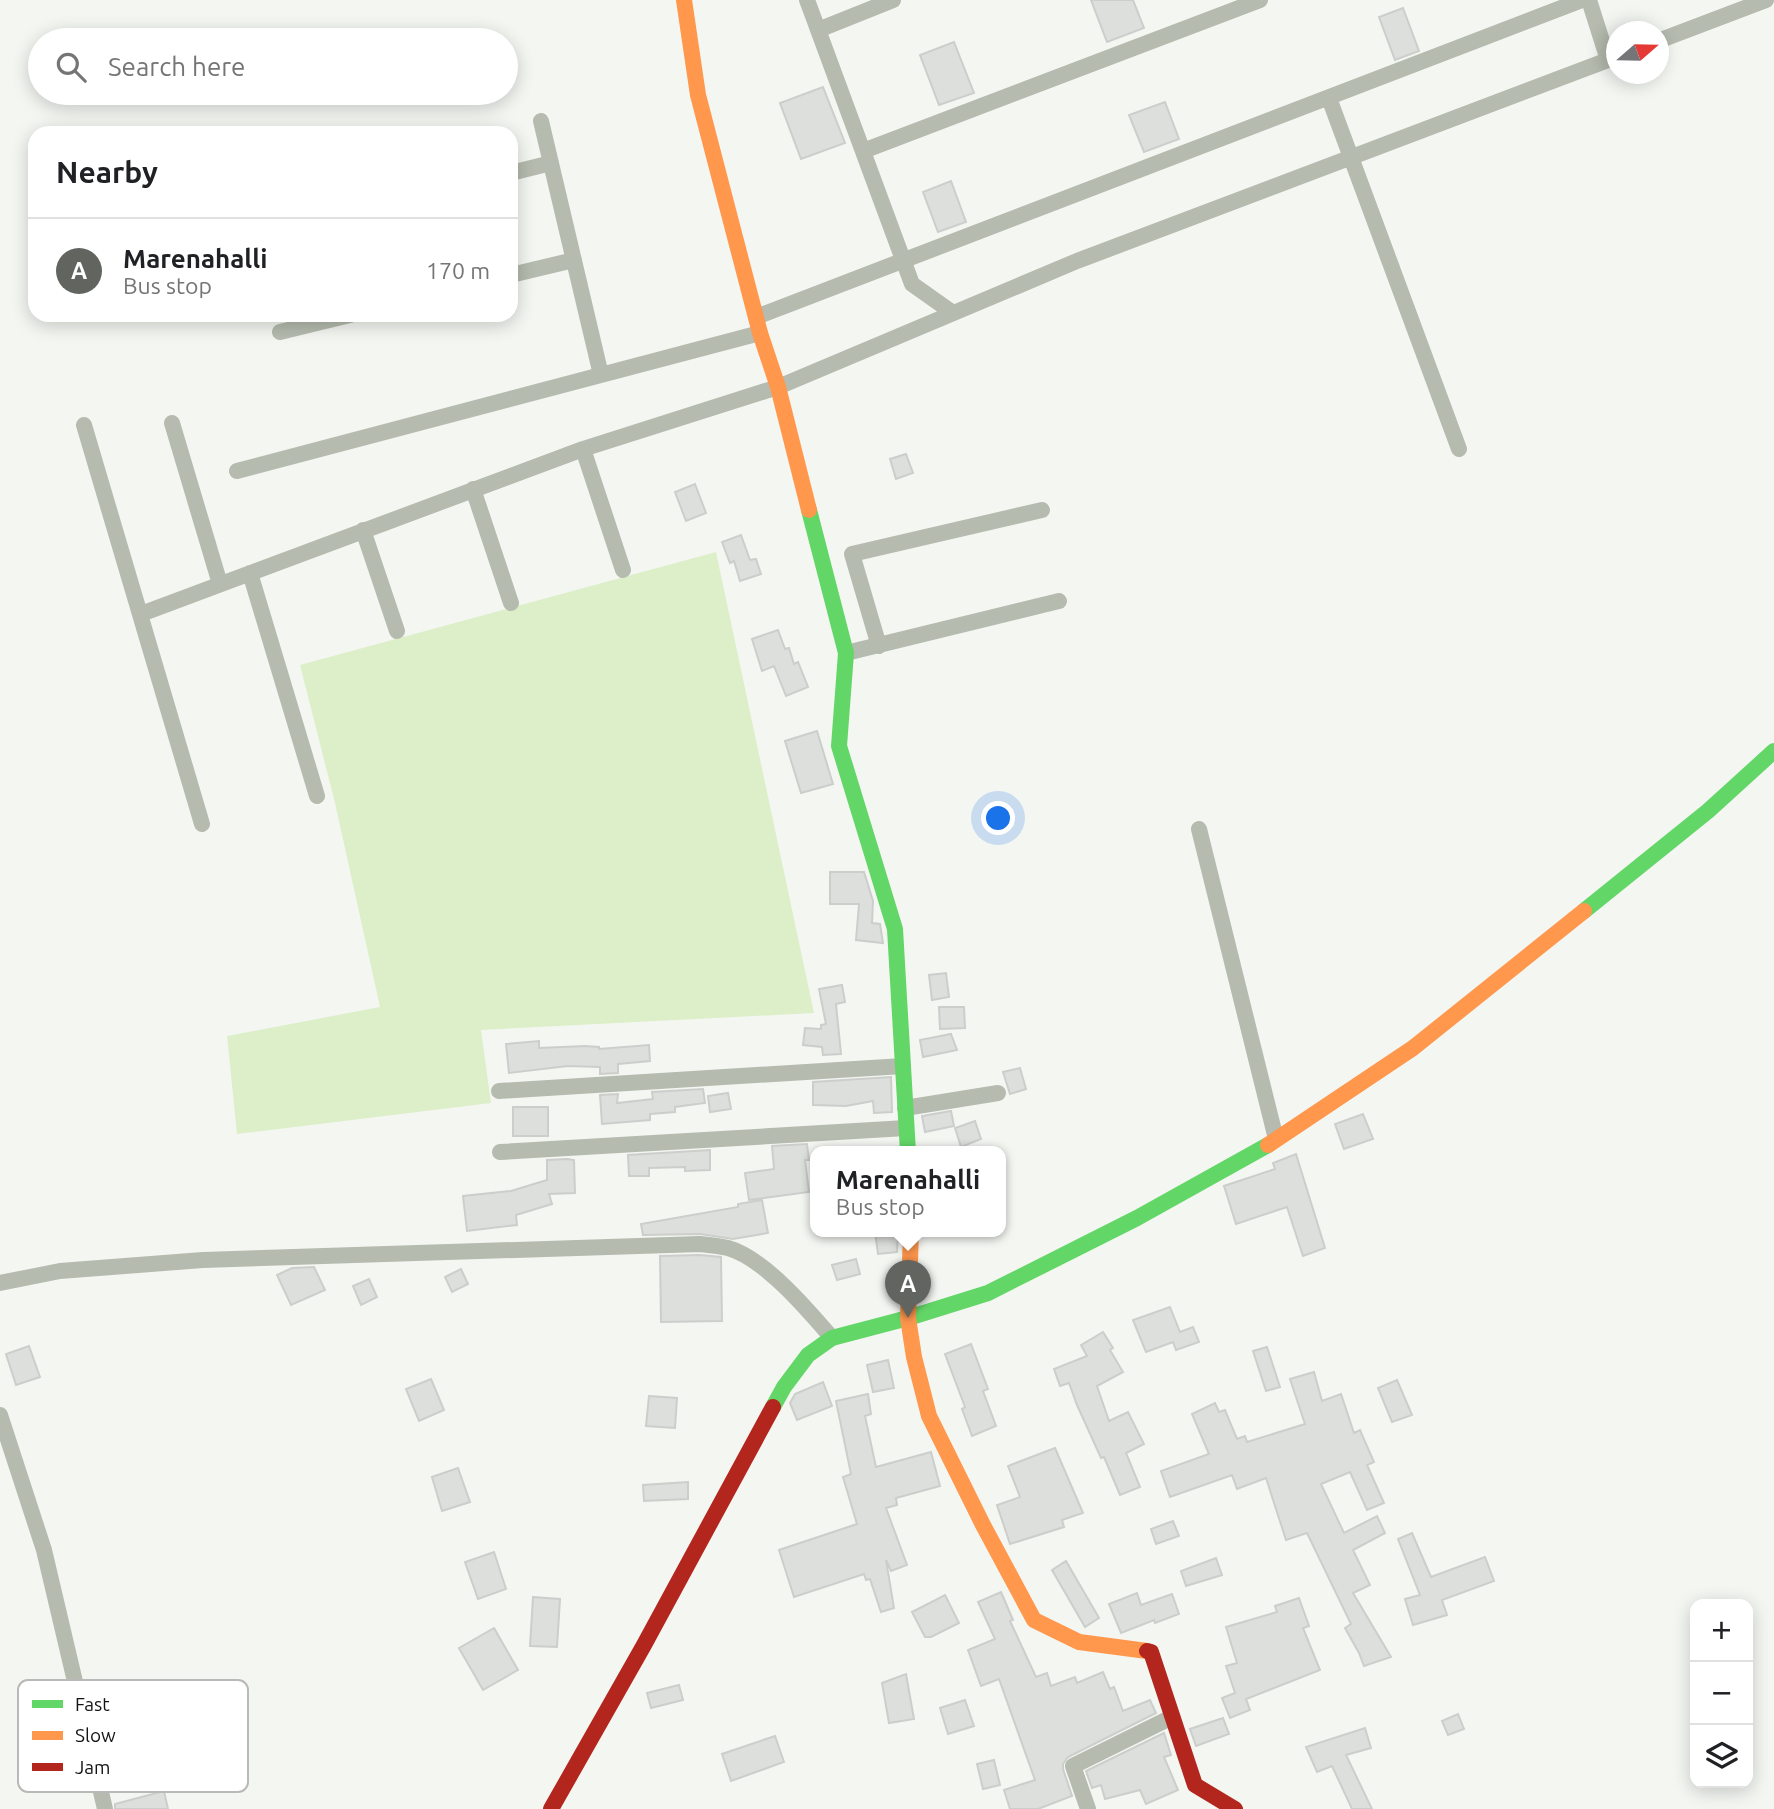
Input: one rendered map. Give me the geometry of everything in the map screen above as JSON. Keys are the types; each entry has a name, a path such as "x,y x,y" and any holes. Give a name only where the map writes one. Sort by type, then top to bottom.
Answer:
{"street":[{"path":"684,0 698,95 760,334 778,387 846,653 839,746 895,929 908,1146"},
{"path":"807,0 912,284 953,313"},
{"path":"818,30 893,0"},
{"path":"863,151 1260,0"},
{"path":"756,317 1582,0"},
{"path":"1589,0 1606,43"},
{"path":"1669,37 1766,0"},
{"path":"141,614 583,449 778,387 1077,261 1606,60"},
{"path":"1329,98 1459,449"},
{"path":"541,121 601,375"},
{"path":"518,171 551,163"},
{"path":"518,273 574,260"},
{"path":"280,332 321,322"},
{"path":"237,471 760,334"},
{"path":"172,423 220,584"},
{"path":"85,425 202,824"},
{"path":"583,449 623,570"},
{"path":"473,489 511,603"},
{"path":"879,646 852,554 1042,510"},
{"path":"363,530 397,631"},
{"path":"250,573 317,796"},
{"path":"846,653 1059,601"},
{"path":"551,1809 644,1645 784,1387 808,1355 832,1338 988,1293 1137,1218 1276,1139 1413,1048 1708,811 1774,751"},
{"path":"1199,830 1276,1139"},
{"path":"499,1091 902,1066"},
{"path":"905,1108 998,1093"},
{"path":"500,1152 906,1128"},
{"path":"911,1237 908,1318 914,1357 929,1416 983,1525 1034,1619 1079,1642 1151,1652 1195,1785 1235,1809"},
{"path":"0,1283 60,1271 203,1260 700,1244 729,1248 751,1258 775,1278 832,1338"},
{"path":"0,1415 44,1549 75,1680"},
{"path":"1088,1809 1073,1766 1172,1717"}],"green space":[{"path":"716,552 814,1013 481,1030 491,1103 237,1134 227,1036 380,1007 335,803 300,665"}],"building":[{"path":"1091,0 1133,0 1144,28 1107,42"},
{"path":"1403,8 1419,51 1395,60 1379,17"},
{"path":"954,42 974,93 939,105 920,55"},
{"path":"823,87 845,143 801,159 780,103"},
{"path":"1165,102 1179,139 1144,152 1129,115"},
{"path":"951,181 966,222 938,232 923,192"},
{"path":"906,454 913,473 896,479 890,459"},
{"path":"695,484 706,513 686,521 675,492"},
{"path":"741,535 750,560 756,559 761,574 740,581 734,561 730,563 722,542"},
{"path":"778,630 785,649 789,648 794,664 798,662 808,687 786,696 774,666 762,671 752,639"},
{"path":"817,731 833,784 801,793 785,741"},
{"path":"830,872 864,872 873,901 872,923 880,924 883,943 856,940 859,904 830,904"},
{"path":"946,973 949,997 932,1000 929,975"},
{"path":"842,985 845,1002 836,1004 841,1054 823,1055 822,1047 803,1045 805,1028 821,1029 821,1025 826,1024 819,989"},
{"path":"939,1007 964,1007 965,1028 940,1029"},
{"path":"951,1034 957,1050 923,1057 920,1040"},
{"path":"539,1041 539,1048 585,1046 599,1049 649,1045 650,1061 618,1064 618,1073 600,1074 600,1067 568,1066 509,1073 506,1044"},
{"path":"1020,1068 1026,1089 1010,1094 1003,1072"},
{"path":"891,1077 892,1112 874,1113 873,1101 846,1106 813,1105 813,1082"},
{"path":"703,1089 705,1103 675,1107 675,1112 650,1114 650,1120 602,1124 600,1095 618,1094 617,1103 653,1099 652,1092"},
{"path":"728,1093 731,1109 710,1112 708,1096"},
{"path":"513,1107 548,1107 548,1136 513,1136"},
{"path":"951,1111 954,1126 925,1132 922,1116"},
{"path":"1363,1114 1373,1139 1344,1149 1335,1124"},
{"path":"975,1121 981,1139 961,1146 955,1128"},
{"path":"807,1144 809,1160 805,1160 809,1192 749,1200 745,1173 774,1169 772,1146"},
{"path":"710,1150 710,1170 685,1171 685,1167 649,1168 649,1176 629,1176 628,1155"},
{"path":"1296,1154 1325,1248 1303,1256 1287,1207 1236,1224 1224,1186 1275,1169 1273,1163"},
{"path":"547,1160 574,1160 575,1193 549,1194 552,1204 516,1215 517,1225 467,1231 463,1196 511,1191 547,1180"},
{"path":"762,1200 768,1233 733,1239 700,1234 643,1235 641,1224 738,1207 738,1204"},
{"path":"876,1237 898,1237 897,1252 878,1254"},
{"path":"660,1256 721,1257 722,1321 661,1322"},
{"path":"856,1259 860,1274 837,1280 832,1265"},
{"path":"314,1267 325,1290 291,1305 277,1275 292,1268"},
{"path":"461,1269 468,1284 452,1292 445,1277"},
{"path":"369,1279 377,1297 361,1305 353,1286"},
{"path":"1170,1307 1180,1332 1193,1327 1199,1342 1176,1350 1173,1342 1146,1352 1133,1320"},
{"path":"1103,1332 1123,1372 1097,1386 1109,1421 1128,1412 1144,1444 1126,1453 1140,1487 1120,1495 1069,1383 1060,1386 1054,1369 1087,1356 1081,1345"},
{"path":"971,1344 988,1389 983,1391 996,1426 972,1436 962,1409 965,1407 945,1354"},
{"path":"29,1346 40,1377 16,1385 6,1354"},
{"path":"1267,1347 1280,1387 1266,1391 1253,1351"},
{"path":"888,1360 894,1388 873,1392 867,1365"},
{"path":"1314,1372 1322,1401 1341,1394 1354,1433 1360,1430 1374,1462 1367,1465 1384,1503 1367,1510 1350,1472 1321,1484 1344,1533 1377,1516 1385,1533 1353,1550 1370,1585 1353,1593 1391,1657 1364,1666 1345,1628 1351,1624 1307,1533 1286,1540 1266,1478 1237,1489 1232,1475 1170,1497 1161,1471 1209,1454 1192,1414 1215,1403 1219,1412 1225,1410 1237,1439 1245,1436 1247,1442 1305,1424 1290,1379"},
{"path":"431,1379 444,1410 419,1421 406,1389"},
{"path":"1397,1380 1412,1415 1392,1422 1378,1388"},
{"path":"823,1382 832,1406 797,1420 790,1403 795,1394"},
{"path":"868,1394 871,1414 865,1416 876,1467 931,1452 940,1486 896,1498 897,1505 886,1508 907,1565 891,1571 886,1560 894,1608 881,1612 870,1579 866,1580 864,1574 794,1597 779,1550 857,1524 843,1477 851,1474 836,1401"},
{"path":"649,1396 677,1398 675,1428 646,1426"},
{"path":"1055,1448 1083,1513 1062,1520 1064,1527 1010,1544 997,1505 1020,1497 1008,1466"},
{"path":"458,1468 470,1502 442,1511 432,1477"},
{"path":"688,1482 688,1499 644,1501 643,1485"},
{"path":"1173,1521 1179,1536 1156,1544 1151,1529"},
{"path":"1412,1533 1431,1577 1485,1557 1494,1581 1442,1600 1447,1615 1413,1625 1405,1599 1420,1595 1398,1539"},
{"path":"494,1552 506,1589 478,1599 465,1562"},
{"path":"1216,1558 1222,1575 1186,1586 1181,1571"},
{"path":"1066,1561 1099,1618 1085,1627 1052,1570"},
{"path":"1001,1592 1013,1620 1010,1621 1036,1677 1047,1673 1051,1686 1075,1677 1077,1683 1103,1672 1110,1689 1114,1687 1123,1711 1150,1700 1156,1713 1068,1757 1063,1769 1072,1796 1038,1809 1010,1809 1004,1790 1035,1780 999,1679 981,1686 968,1650 995,1639 978,1602"},
{"path":"1137,1593 1141,1605 1172,1594 1179,1614 1121,1633 1109,1604"},
{"path":"945,1595 959,1623 931,1637 925,1637 912,1612"},
{"path":"533,1597 560,1599 557,1647 530,1646"},
{"path":"1299,1598 1309,1626 1303,1628 1320,1670 1246,1699 1250,1710 1230,1718 1222,1698 1235,1693 1226,1666 1237,1663 1226,1627 1277,1612 1275,1606"},
{"path":"494,1628 518,1670 483,1690 459,1648"},
{"path":"906,1674 914,1719 889,1723 882,1683"},
{"path":"679,1685 683,1700 651,1708 647,1693"},
{"path":"965,1700 974,1726 948,1734 940,1708"},
{"path":"1458,1714 1464,1729 1448,1735 1442,1721"},
{"path":"1223,1718 1229,1734 1196,1746 1190,1729"},
{"path":"1365,1728 1371,1748 1346,1755 1372,1809 1352,1809 1332,1766 1317,1772 1306,1747"},
{"path":"1164,1733 1171,1755 1164,1757 1178,1790 1146,1804 1140,1790 1105,1799 1101,1785 1092,1788 1086,1771"},
{"path":"775,1736 784,1762 731,1781 722,1754"},
{"path":"994,1760 1000,1785 983,1789 977,1764"},
{"path":"164,1792 168,1809 115,1809 115,1804"}],"traffic: fast":[{"path":"809,510 846,653 839,746 895,929 908,1146"},
{"path":"1584,911 1708,811 1774,751"},
{"path":"773,1407 808,1355 832,1338 988,1293 1137,1218 1268,1145"}],"traffic: slow":[{"path":"684,0 698,95 809,510"},
{"path":"1268,1145 1413,1048 1584,911"},
{"path":"911,1237 908,1318 914,1357 929,1416 1034,1620 1079,1642 1147,1651"}],"traffic: jam":[{"path":"551,1809 644,1645 773,1407"},
{"path":"1147,1651 1151,1652 1195,1785 1235,1809"}],"place":[{"name":"Marenahalli","path":"908,1318"}]}
